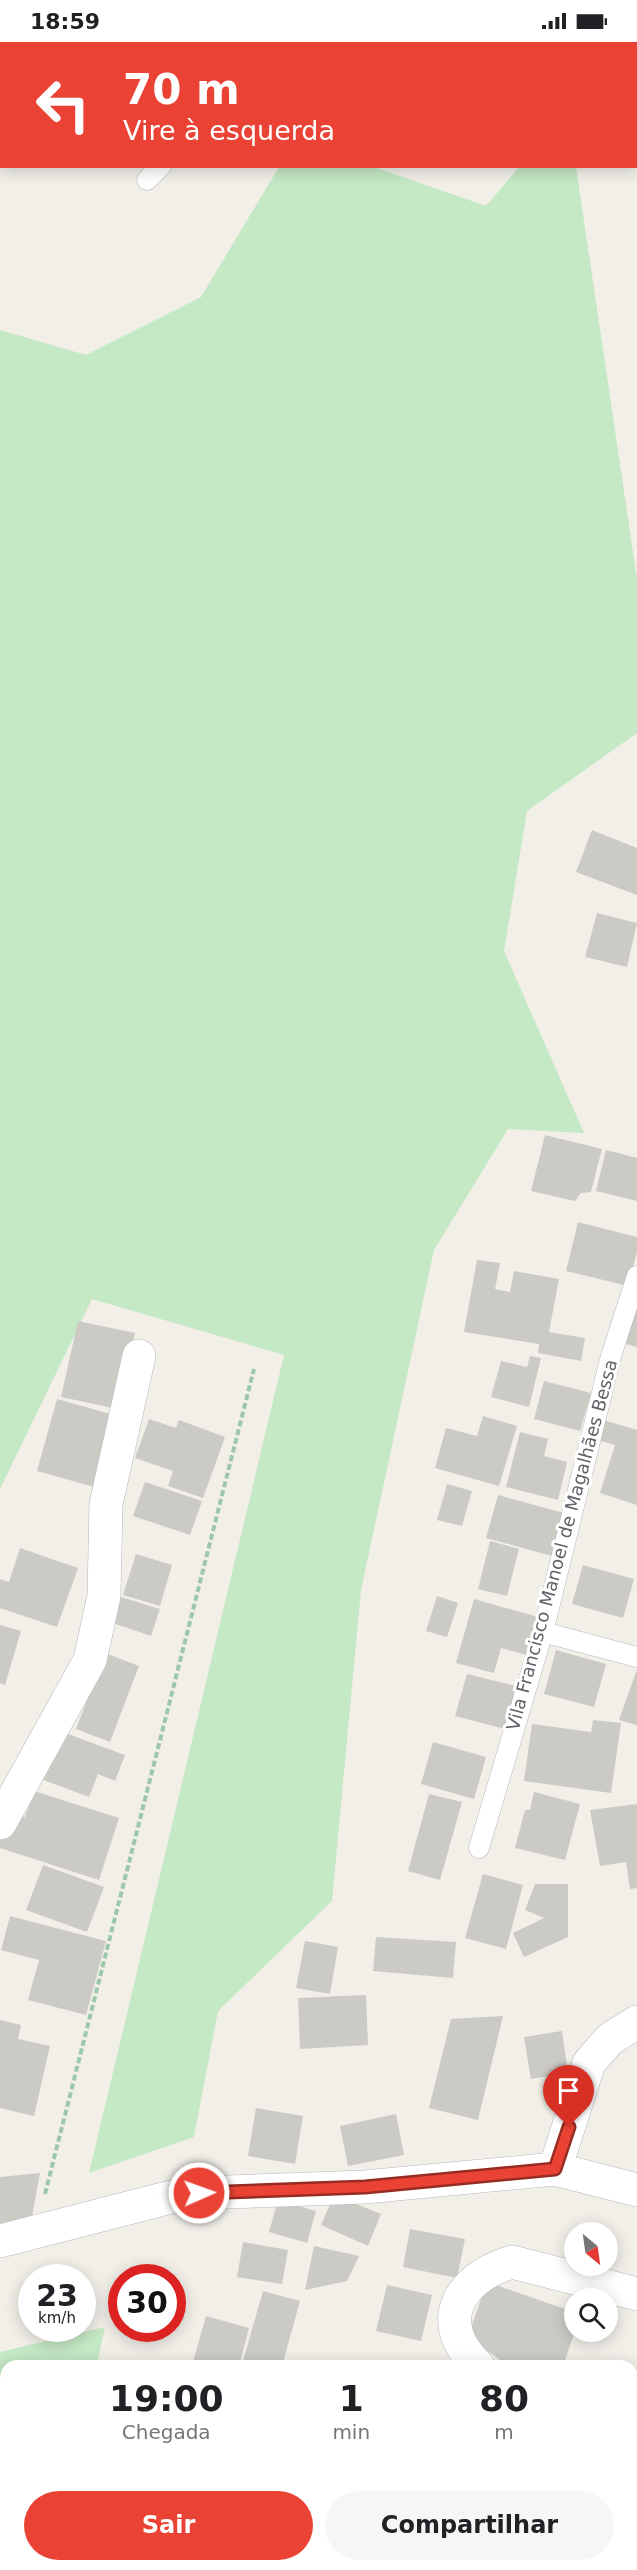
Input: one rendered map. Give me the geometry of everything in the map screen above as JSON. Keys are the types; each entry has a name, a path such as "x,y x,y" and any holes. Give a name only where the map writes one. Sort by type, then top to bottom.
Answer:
{"street":[{"path":"0,1823 90,1660 104,1596 106,1504 139,1356"},
{"path":"555,2169 589,2063 610,2039 637,2022"},
{"path":"0,2241 171,2197 199,2193 365,2187 555,2169 637,2190"},
{"path":"472,2360 464,2352 454,2331 458,2304 472,2282 493,2267 512,2262 637,2294"}],"lane":[{"path":"147,180 159,168"},
{"name":"Vila Francisco Manoel de Magalhães Bessa","path":"479,1848 543,1632 611,1356 637,1276"},
{"path":"543,1632 637,1657"}],"path":[{"path":"35,2232 254,1369"}],"green space":[{"path":"278,168 377,168 486,206 518,168 576,168 637,579 637,733 527,811 504,951 584,1133 508,1129 434,1250 361,1590 332,1901 218,2011 194,2137 89,2173 284,1355 92,1299 0,1489 0,330 86,355 201,297"},
{"path":"105,2327 98,2360 0,2360 0,2352 42,2342 96,2342 96,2329"}],"building":[{"path":"592,830 637,848 637,895 576,872"},
{"path":"597,913 637,923 627,967 585,957"},
{"path":"545,1135 602,1149 591,1192 581,1193 575,1201 531,1191"},
{"path":"606,1150 637,1158 637,1201 596,1191"},
{"path":"578,1222 637,1237 637,1252 628,1286 566,1271"},
{"path":"477,1260 500,1263 495,1289 510,1292 514,1271 559,1279 549,1332 585,1338 581,1361 538,1353 539,1344 464,1332"},
{"path":"637,1301 637,1347 625,1344"},
{"path":"78,1321 135,1333 118,1409 61,1397"},
{"path":"530,1356 541,1358 529,1407 491,1397 501,1361 527,1367"},
{"path":"544,1381 591,1393 580,1431 534,1419"},
{"path":"57,1399 114,1415 94,1487 37,1471"},
{"path":"483,1416 517,1426 499,1486 435,1468 446,1428 477,1436"},
{"path":"149,1419 176,1428 179,1420 225,1437 203,1498 168,1486 173,1471 135,1458"},
{"path":"603,1420 637,1430 637,1505 600,1493 615,1445 597,1440"},
{"path":"520,1432 548,1439 544,1456 567,1462 558,1500 506,1487"},
{"path":"145,1482 202,1501 190,1535 133,1516"},
{"path":"447,1484 472,1491 462,1526 437,1520"},
{"path":"498,1495 564,1513 552,1556 486,1538"},
{"path":"490,1541 519,1549 507,1596 478,1589"},
{"path":"20,1548 78,1568 57,1627 0,1608 0,1579 9,1582"},
{"path":"136,1554 172,1565 160,1606 123,1595"},
{"path":"583,1565 634,1579 623,1618 572,1604"},
{"path":"437,1596 458,1603 447,1637 426,1631"},
{"path":"121,1597 160,1609 151,1636 113,1623"},
{"path":"474,1599 538,1617 527,1655 501,1648 494,1673 456,1663"},
{"path":"0,1625 21,1631 5,1685 0,1683"},
{"path":"556,1650 606,1664 594,1707 544,1694"},
{"path":"105,1653 139,1666 110,1742 76,1729"},
{"path":"637,1669 637,1725 619,1720"},
{"path":"467,1674 516,1686 505,1729 455,1716"},
{"path":"593,1720 621,1723 611,1793 524,1781 532,1724 591,1732"},
{"path":"57,1730 125,1755 115,1781 98,1774 89,1797 38,1778"},
{"path":"433,1742 486,1757 474,1799 421,1784"},
{"path":"34,1791 119,1818 99,1880 0,1848 0,1838 15,1817 25,1817"},
{"path":"534,1792 580,1804 565,1860 515,1848 525,1810 530,1810"},
{"path":"429,1794 462,1802 440,1880 408,1871"},
{"path":"637,1804 637,1888 630,1889 626,1862 600,1866 590,1810"},
{"path":"43,1865 104,1887 87,1932 26,1910"},
{"path":"483,1874 523,1885 506,1949 465,1938"},
{"path":"535,1884 568,1884 568,1937 524,1957 513,1933 544,1918 525,1910"},
{"path":"10,1916 106,1941 86,2015 28,2000 39,1960 1,1950"},
{"path":"376,1937 456,1942 453,1978 373,1971"},
{"path":"305,1941 338,1947 330,1994 296,1988"},
{"path":"366,1995 368,2045 300,2049 298,1998"},
{"path":"503,2016 478,2120 429,2108 451,2019"},
{"path":"0,2020 21,2025 18,2039 50,2046 34,2116 0,2108"},
{"path":"562,2031 568,2073 531,2079 524,2037"},
{"path":"256,2108 303,2116 295,2164 248,2156"},
{"path":"396,2114 404,2155 348,2166 340,2126"},
{"path":"40,2173 30,2228 0,2231 0,2177"},
{"path":"334,2195 381,2214 368,2246 321,2225"},
{"path":"278,2200 316,2211 307,2243 269,2232"},
{"path":"410,2229 465,2239 457,2278 403,2267"},
{"path":"243,2242 288,2250 282,2284 237,2277"},
{"path":"314,2246 359,2256 347,2281 305,2290"},
{"path":"487,2282 564,2309 564,2342 571,2342 565,2360 500,2360 468,2336"},
{"path":"387,2285 432,2295 421,2341 376,2331"},
{"path":"263,2291 300,2301 284,2360 243,2360"},
{"path":"206,2316 249,2328 241,2360 194,2360"}],"route":[{"path":"199,2193 365,2187 555,2169 569,2127"}]}
